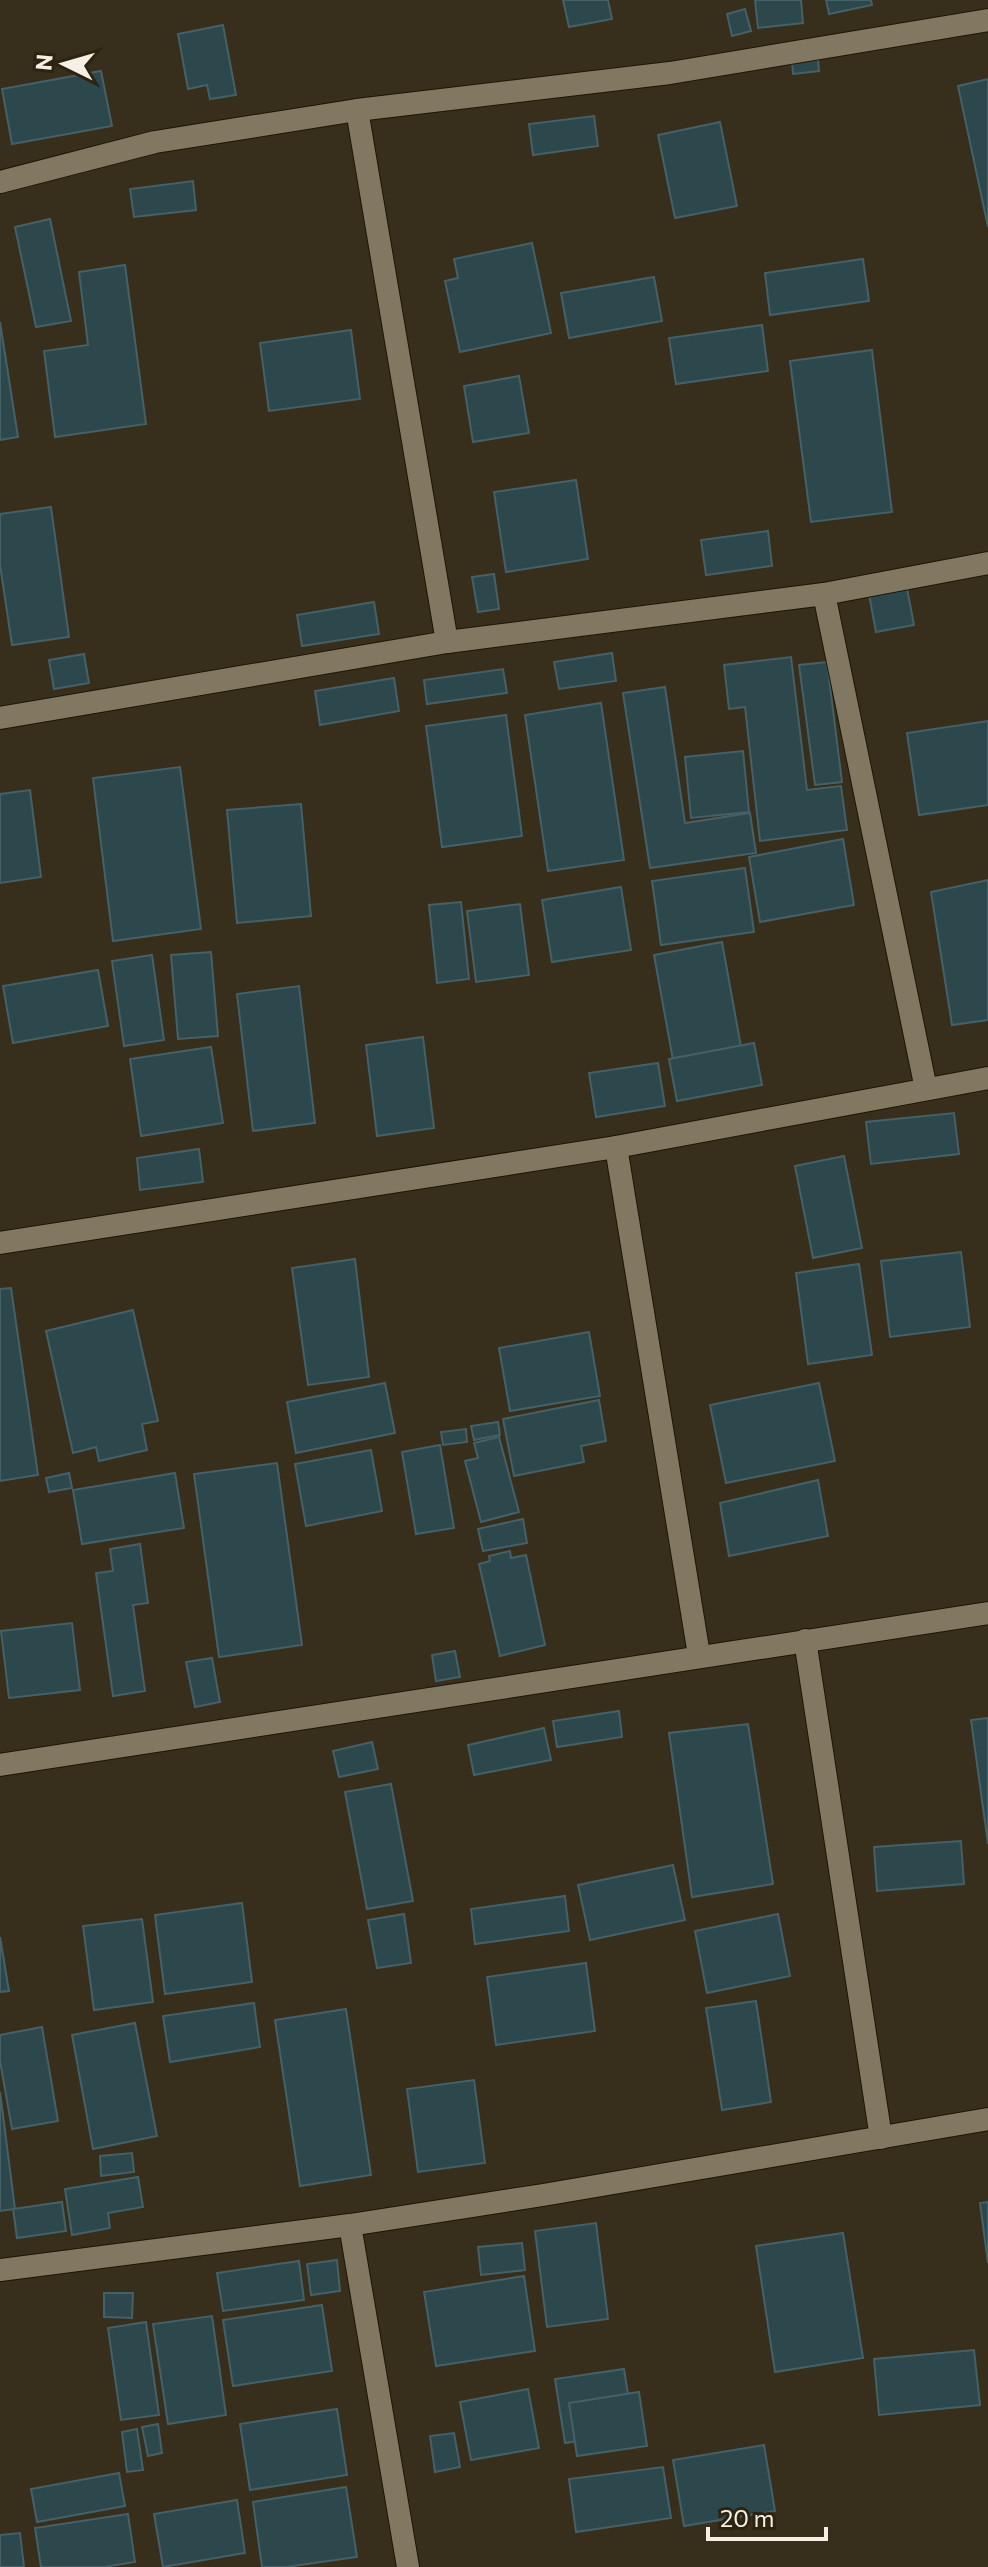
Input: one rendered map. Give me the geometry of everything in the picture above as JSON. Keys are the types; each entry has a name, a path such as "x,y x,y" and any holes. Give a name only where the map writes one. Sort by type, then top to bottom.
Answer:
{"street":[{"path":"0,182 155,142 357,110 670,73 988,20"},
{"path":"357,110 447,642"},
{"path":"0,718 447,642 824,594 988,563"},
{"path":"824,594 926,1089"},
{"path":"0,1243 616,1147 988,1078"},
{"path":"616,1147 699,1655"},
{"path":"0,1765 699,1655 988,1613"},
{"path":"805,1640 881,2138"},
{"path":"0,2270 350,2225 988,2119"},
{"path":"350,2225 408,2567"}],"building":[{"path":"563,0 608,0 612,19 569,27"},
{"path":"755,0 801,0 803,23 758,28"},
{"path":"826,0 871,0 872,5 829,14"},
{"path":"745,9 751,31 732,36 727,14"},
{"path":"223,25 236,95 210,99 207,85 188,89 178,34"},
{"path":"818,59 819,71 793,74 792,61"},
{"path":"101,71 112,126 12,144 2,89"},
{"path":"988,79 988,227 958,86"},
{"path":"594,116 598,146 533,155 529,124"},
{"path":"720,122 737,206 675,218 658,135"},
{"path":"193,181 196,210 134,217 130,189"},
{"path":"50,219 71,321 36,327 15,227"},
{"path":"532,243 551,333 460,352 445,281 458,278 454,259"},
{"path":"863,259 869,301 770,315 765,273"},
{"path":"125,265 146,424 55,437 44,351 88,345 79,272"},
{"path":"654,277 662,321 569,338 561,293"},
{"path":"0,322 18,437 0,440"},
{"path":"762,325 768,371 676,384 669,338"},
{"path":"351,330 360,399 269,411 260,343"},
{"path":"872,350 892,512 811,522 790,361"},
{"path":"519,376 529,433 473,442 464,386"},
{"path":"576,480 588,559 506,572 494,492"},
{"path":"51,507 69,637 12,645 0,565 0,514"},
{"path":"768,531 772,566 706,575 701,540"},
{"path":"494,574 499,609 478,612 472,577"},
{"path":"906,583 914,625 876,632 868,589"},
{"path":"374,602 379,634 302,646 297,615"},
{"path":"612,653 616,681 559,689 554,662"},
{"path":"84,654 89,683 54,689 49,660"},
{"path":"791,657 807,790 841,786 847,830 760,841 745,707 729,709 724,665"},
{"path":"827,662 842,782 815,785 799,665"},
{"path":"503,669 507,693 427,704 424,680"},
{"path":"394,678 399,711 320,725 315,691"},
{"path":"665,687 685,823 750,813 756,853 650,868 623,693"},
{"path":"601,703 624,860 548,871 525,715"},
{"path":"506,715 522,836 442,847 426,726"},
{"path":"988,721 988,805 919,815 907,733"},
{"path":"743,751 749,812 691,818 685,757"},
{"path":"180,767 201,929 113,941 93,778"},
{"path":"30,790 41,877 0,883 0,794"},
{"path":"301,804 311,916 237,923 227,810"},
{"path":"843,839 854,905 760,922 749,857"},
{"path":"745,868 754,932 661,945 652,881"},
{"path":"988,880 988,1020 952,1025 931,892"},
{"path":"621,887 631,950 552,962 542,900"},
{"path":"461,902 469,979 437,983 429,905"},
{"path":"520,904 529,975 476,982 467,911"},
{"path":"722,942 741,1047 673,1060 654,955"},
{"path":"211,952 218,1036 178,1039 171,955"},
{"path":"152,955 164,1040 124,1046 112,961"},
{"path":"98,970 108,1026 13,1043 3,986"},
{"path":"299,986 315,1123 253,1131 237,994"},
{"path":"423,1037 434,1128 377,1136 366,1045"},
{"path":"754,1043 762,1085 677,1101 669,1059"},
{"path":"211,1047 223,1123 141,1136 130,1059"},
{"path":"658,1063 665,1106 596,1117 589,1073"},
{"path":"954,1113 959,1154 871,1164 866,1122"},
{"path":"199,1149 203,1182 140,1190 137,1158"},
{"path":"844,1156 862,1248 813,1258 795,1166"},
{"path":"961,1252 970,1327 890,1337 881,1261"},
{"path":"355,1259 369,1377 308,1385 292,1268"},
{"path":"859,1264 872,1355 808,1364 796,1273"},
{"path":"11,1288 38,1475 0,1481 0,1289"},
{"path":"133,1310 158,1421 142,1424 147,1450 99,1461 96,1447 73,1453 46,1331"},
{"path":"589,1332 600,1396 510,1411 499,1348"},
{"path":"385,1383 395,1433 296,1453 287,1402"},
{"path":"819,1383 835,1461 726,1483 710,1405"},
{"path":"599,1400 606,1441 581,1446 584,1462 514,1476 503,1419"},
{"path":"498,1422 500,1435 474,1440 471,1426"},
{"path":"466,1429 467,1442 443,1445 441,1432"},
{"path":"499,1437 519,1512 481,1522 465,1461 478,1458 474,1443"},
{"path":"440,1445 454,1528 416,1534 402,1452"},
{"path":"371,1450 382,1511 306,1526 295,1464"},
{"path":"277,1463 302,1645 219,1657 194,1474"},
{"path":"69,1473 72,1488 49,1492 46,1478"},
{"path":"175,1473 184,1528 82,1544 73,1490"},
{"path":"818,1480 828,1536 729,1556 720,1503"},
{"path":"523,1519 527,1543 483,1551 478,1529"},
{"path":"140,1544 148,1603 133,1605 145,1691 113,1696 96,1573 113,1571 110,1549"},
{"path":"510,1551 511,1558 526,1555 545,1645 500,1656 479,1564 490,1561 489,1556"},
{"path":"72,1623 80,1690 9,1698 1,1631"},
{"path":"455,1651 460,1677 436,1681 432,1655"},
{"path":"212,1658 220,1702 195,1707 186,1662"},
{"path":"619,1711 622,1737 557,1747 553,1721"},
{"path":"988,1718 988,1844 971,1720"},
{"path":"748,1724 773,1884 692,1897 669,1733"},
{"path":"544,1728 551,1760 474,1775 468,1745"},
{"path":"372,1742 378,1769 339,1777 333,1751"},
{"path":"391,1784 413,1901 367,1909 345,1792"},
{"path":"961,1841 964,1884 877,1891 874,1847"},
{"path":"673,1865 685,1920 590,1940 578,1885"},
{"path":"565,1896 569,1931 475,1944 471,1909"},
{"path":"242,1903 252,1982 165,1994 155,1915"},
{"path":"404,1914 411,1963 377,1968 368,1920"},
{"path":"778,1914 790,1976 707,1993 695,1931"},
{"path":"142,1919 153,2002 94,2010 83,1926"},
{"path":"0,1937 9,1991 0,1992"},
{"path":"586,1963 595,2031 496,2045 487,1977"},
{"path":"756,2001 771,2102 722,2110 706,2008"},
{"path":"254,2003 260,2047 170,2062 163,2016"},
{"path":"346,2009 371,2175 300,2186 275,2020"},
{"path":"135,2023 157,2136 93,2149 72,2035"},
{"path":"42,2027 58,2121 12,2129 0,2061 0,2035"},
{"path":"474,2080 485,2163 418,2172 407,2089"},
{"path":"0,2092 15,2209 0,2211"},
{"path":"132,2153 134,2172 101,2176 100,2156"},
{"path":"138,2177 143,2207 108,2213 110,2228 72,2235 65,2189"},
{"path":"62,2202 66,2231 17,2238 13,2209"},
{"path":"988,2202 988,2263 980,2203"},
{"path":"596,2223 608,2319 547,2327 535,2231"},
{"path":"843,2233 863,2358 775,2372 756,2246"},
{"path":"522,2243 525,2270 481,2275 478,2247"},
{"path":"337,2260 340,2291 311,2295 307,2264"},
{"path":"299,2261 304,2300 223,2311 217,2273"},
{"path":"524,2276 535,2351 436,2366 424,2292"},
{"path":"104,2293 133,2293 132,2318 104,2317"},
{"path":"322,2305 332,2371 233,2386 223,2320"},
{"path":"212,2316 226,2415 168,2424 153,2324"},
{"path":"146,2322 159,2415 121,2420 108,2328"},
{"path":"974,2350 980,2405 879,2415 874,2359"},
{"path":"624,2369 634,2432 565,2443 555,2379"},
{"path":"528,2389 539,2448 471,2460 460,2402"},
{"path":"639,2392 647,2446 577,2456 569,2403"},
{"path":"337,2409 347,2475 250,2490 240,2424"},
{"path":"158,2424 162,2453 148,2456 142,2427"},
{"path":"137,2429 143,2470 127,2472 122,2432"},
{"path":"454,2433 460,2467 435,2472 430,2436"},
{"path":"764,2445 775,2511 684,2526 673,2460"},
{"path":"663,2467 671,2518 576,2532 569,2479"},
{"path":"119,2473 125,2506 37,2522 31,2489"},
{"path":"346,2487 357,2557 286,2567 262,2567 253,2502"},
{"path":"237,2500 245,2553 163,2567 154,2514"},
{"path":"128,2514 135,2562 104,2567 41,2567 35,2528"},
{"path":"20,2533 24,2567 0,2567 0,2535"}]}
